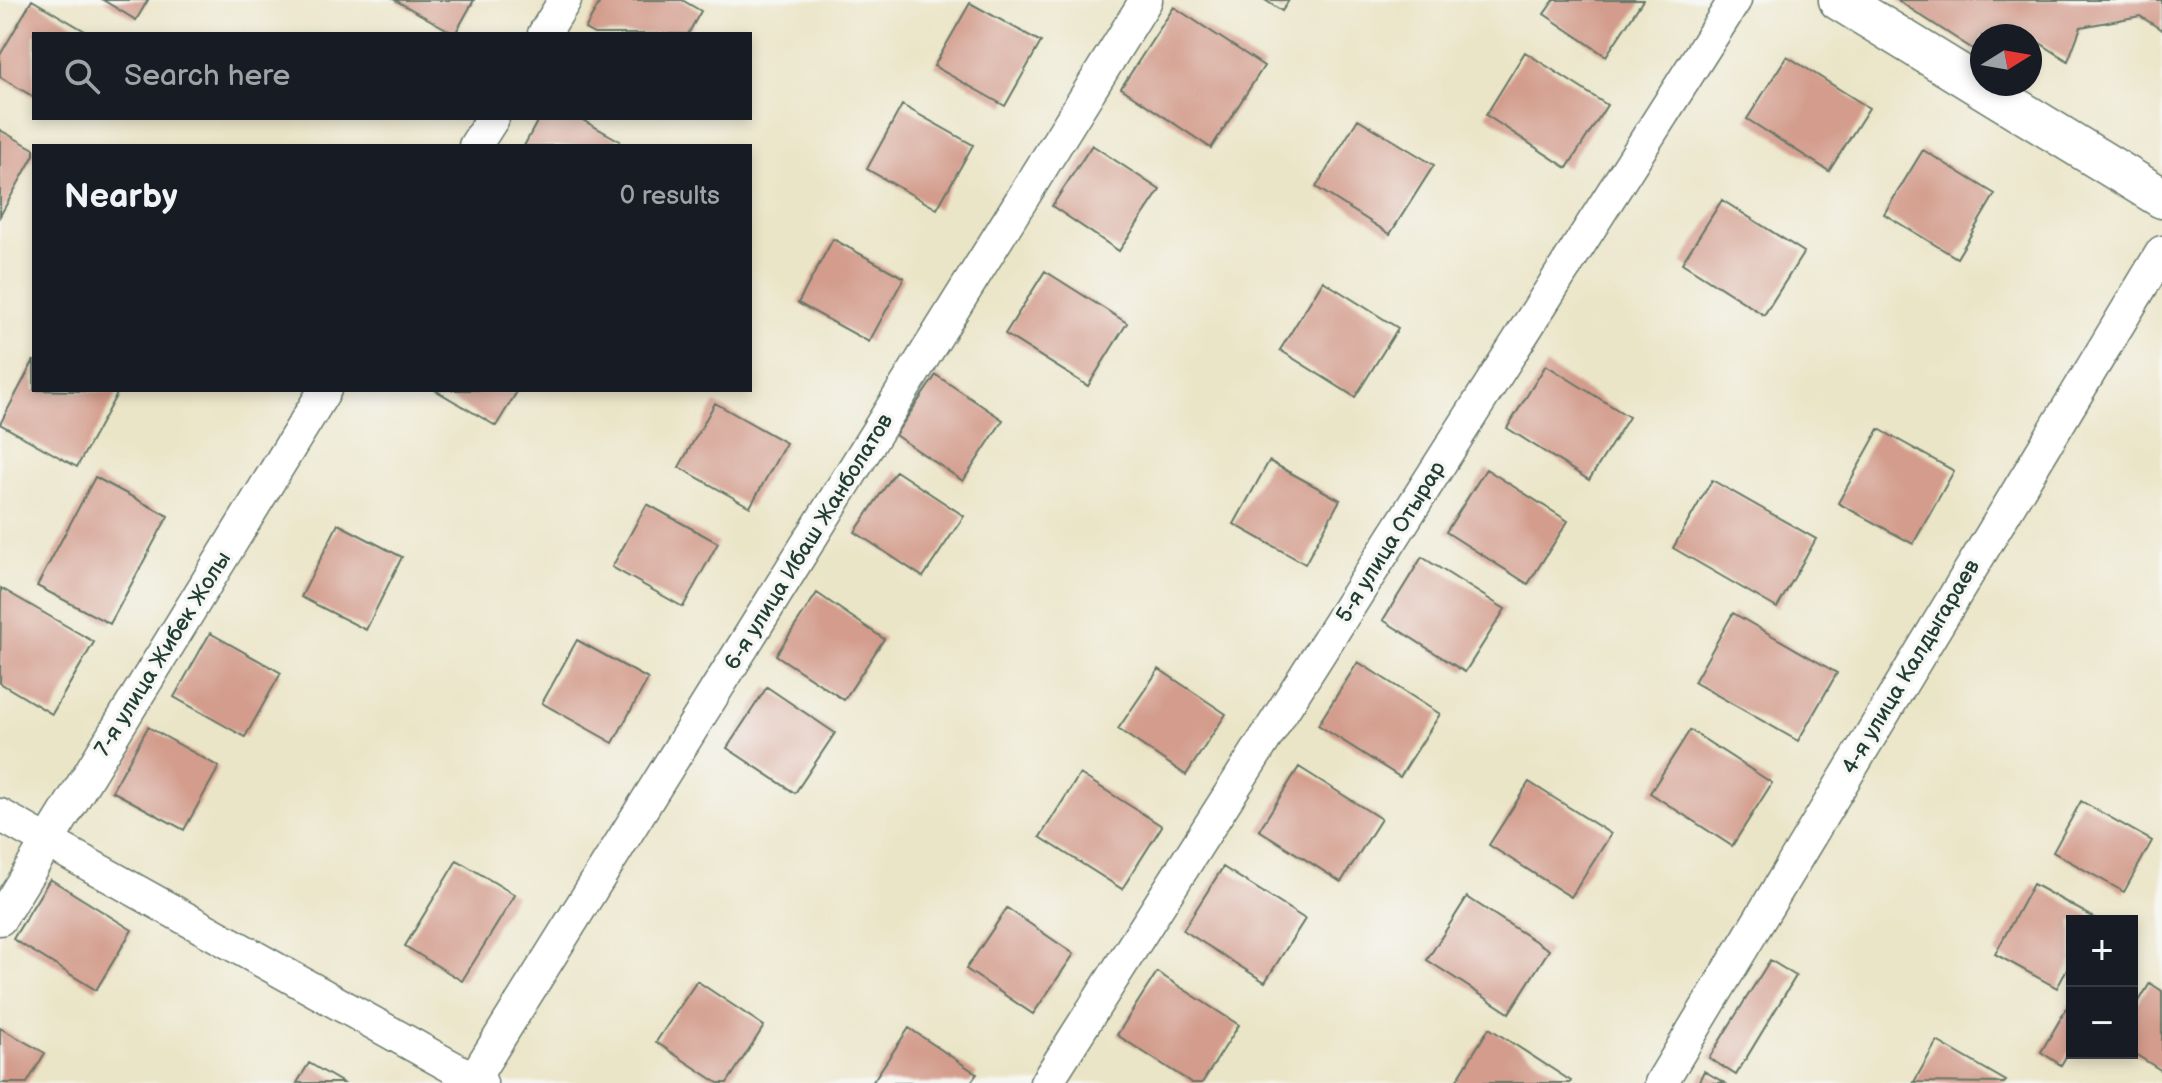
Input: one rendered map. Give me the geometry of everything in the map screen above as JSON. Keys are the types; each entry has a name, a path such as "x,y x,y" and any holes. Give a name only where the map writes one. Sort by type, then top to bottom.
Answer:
{"street":[{"path":"545,32 565,0"},
{"name":"6-я улица Ибаш Жанболатов","path":"475,1082 1146,0"},
{"name":"5-я улица Отырар","path":"1046,1083 1735,0"},
{"path":"1839,0 2162,198"},
{"path":"476,144 492,120"},
{"name":"4-я улица Калдыгараев","path":"1661,1083 2162,252"},
{"name":"7-я улица Жибек Жолы","path":"0,919 324,392"},
{"path":"0,815 475,1082"}],"building":[{"path":"32,0 87,32 32,32 32,96 0,77 0,55"},
{"path":"103,0 148,0 136,20"},
{"path":"395,0 474,0 456,32"},
{"path":"601,0 682,0 701,11 689,32 590,32 585,29"},
{"path":"1265,0 1289,0 1282,11"},
{"path":"1554,0 1643,0 1606,56 1544,14"},
{"path":"1897,0 2162,0 2162,30 2140,16 2081,27 2068,61 2042,44 2042,24 1970,24 1970,47"},
{"path":"970,3 1041,42 1005,106 934,66"},
{"path":"1174,7 1264,66 1211,148 1121,88"},
{"path":"1525,52 1607,105 1567,168 1486,115"},
{"path":"1787,56 1869,108 1829,171 1747,119"},
{"path":"902,105 973,145 937,209 867,169"},
{"path":"1358,119 1434,165 1390,234 1316,187"},
{"path":"538,120 583,120 620,141 618,144 525,144"},
{"path":"0,130 32,148 32,159 0,216"},
{"path":"1092,145 1160,190 1119,251 1052,206"},
{"path":"1923,150 1995,194 1957,258 1884,214"},
{"path":"1722,200 1804,252 1764,315 1682,263"},
{"path":"833,239 904,278 869,342 798,303"},
{"path":"1045,271 1127,323 1088,386 1005,334"},
{"path":"1323,281 1398,328 1355,397 1280,350"},
{"path":"32,364 32,392 118,392 77,467 0,424"},
{"path":"1546,365 1629,417 1589,480 1507,428"},
{"path":"936,375 1003,420 963,481 895,435"},
{"path":"438,392 517,392 496,426"},
{"path":"715,403 786,443 750,507 679,467"},
{"path":"1879,429 1954,471 1913,544 1838,503"},
{"path":"1269,461 1340,500 1305,564 1234,524"},
{"path":"1486,469 1568,521 1528,584 1446,532"},
{"path":"896,471 964,516 923,577 855,532"},
{"path":"95,477 168,516 110,624 37,586"},
{"path":"1712,480 1816,539 1777,608 1673,548"},
{"path":"647,504 718,543 683,607 612,567"},
{"path":"338,524 402,557 366,630 301,597"},
{"path":"1422,557 1505,609 1465,672 1383,620"},
{"path":"1,588 94,642 52,714 0,683"},
{"path":"817,593 884,639 844,700 776,655"},
{"path":"1733,613 1837,673 1798,741 1694,682"},
{"path":"210,633 281,673 245,737 174,697"},
{"path":"577,640 648,679 613,743 542,703"},
{"path":"1358,662 1440,714 1400,777 1318,725"},
{"path":"1159,669 1226,714 1186,775 1118,729"},
{"path":"767,687 835,733 795,793 727,748"},
{"path":"148,727 219,767 184,830 112,791"},
{"path":"1690,730 1772,783 1732,846 1650,793"},
{"path":"1299,767 1381,819 1341,882 1259,830"},
{"path":"1080,774 1162,826 1122,889 1040,837"},
{"path":"1529,782 1611,834 1571,897 1489,845"},
{"path":"2081,801 2152,841 2124,892 2053,852"},
{"path":"457,860 515,895 462,981 405,946"},
{"path":"1223,867 1305,919 1265,982 1183,930"},
{"path":"50,879 132,930 96,990 13,939"},
{"path":"2033,884 2090,915 2066,915 2066,971 2057,988 1995,954"},
{"path":"1467,897 1549,950 1509,1013 1427,960"},
{"path":"1007,908 1074,954 1033,1014 966,969"},
{"path":"1770,960 1796,976 1736,1075 1709,1058"},
{"path":"1157,972 1239,1025 1202,1083 1192,1083 1117,1035"},
{"path":"697,981 764,1026 727,1083 718,1083 656,1042"},
{"path":"2150,983 2162,991 2162,1071 2138,1056 2138,1003"},
{"path":"2066,1009 2066,1057 2061,1065 2041,1052"},
{"path":"0,1028 45,1053 27,1083 0,1083"},
{"path":"909,1028 977,1074 970,1083 872,1083"},
{"path":"1489,1028 1571,1081 1570,1083 1455,1083"},
{"path":"1937,1041 2006,1081 1914,1082"},
{"path":"309,1063 343,1083 297,1083"},
{"path":"1704,1071 1725,1083 1698,1083"}]}
